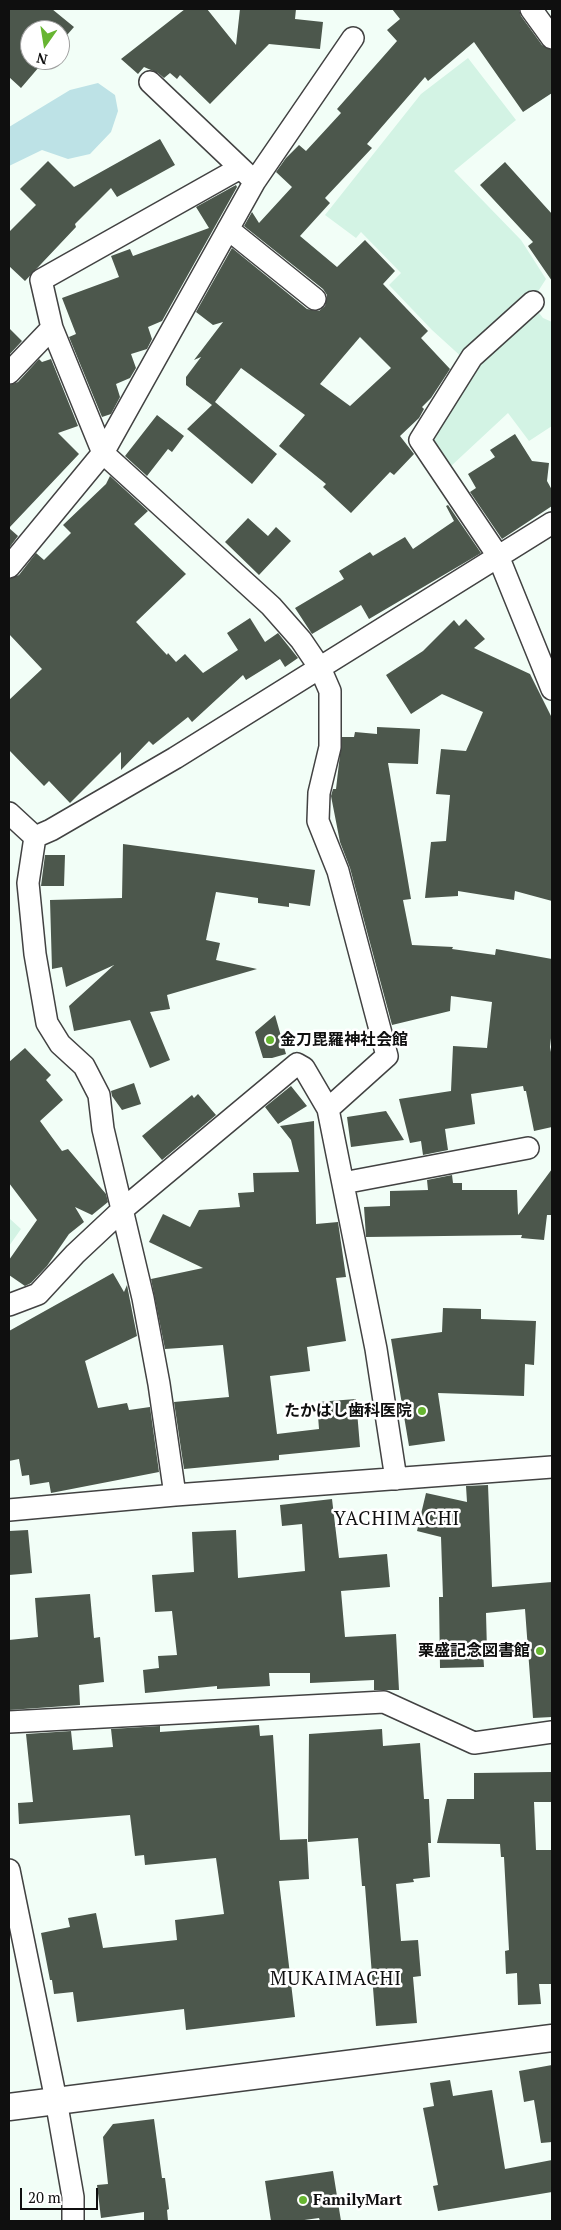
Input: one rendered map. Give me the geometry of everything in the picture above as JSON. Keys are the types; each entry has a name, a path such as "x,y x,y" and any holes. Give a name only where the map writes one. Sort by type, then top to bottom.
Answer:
{"street":[{"path":"531,9 552,38"},
{"path":"9,566 102,453 228,229 248,174 353,38"},
{"path":"150,82 248,174"},
{"path":"248,174 41,280 52,328 102,453 271,606 301,640 320,668 330,691 330,747 319,793 318,821 338,871 388,1056 328,1109"},
{"path":"228,229 315,299"},
{"path":"533,302 472,357 420,440 498,556 552,689"},
{"path":"9,373 52,328"},
{"path":"35,837 51,830 175,758 552,524"},
{"path":"9,813 35,837"},
{"path":"35,837 28,883 35,954 47,1023 60,1044 84,1066 99,1095 103,1129 143,1298 175,1495"},
{"path":"9,1305 38,1294 75,1254 122,1210 297,1064 304,1068 328,1109 376,1349 396,1479"},
{"path":"343,1183 528,1148"},
{"path":"9,1510 175,1495 552,1467"},
{"path":"9,1722 384,1702 474,1742 552,1732"},
{"path":"9,1870 56,2100 73,2197 73,2221"},
{"path":"9,2107 552,2038"}],"green space":[{"path":"468,58 516,120 454,171 521,240 546,279 537,293 465,360 432,330 389,285 401,273 361,232 356,238 325,215 421,94"},
{"path":"536,309 543,318 552,322 552,426 529,441 508,413 450,467 427,438 473,367"},
{"path":"9,1218 21,1229 9,1246"}],"shaded area":[{"path":"98,83 115,95 118,111 111,132 90,154 68,159 42,150 9,166 9,127 70,90"}],"building":[{"path":"9,9 52,9 65,20 20,20 20,70 36,70 21,88 9,77"},
{"path":"185,9 207,9 236,45 240,9 296,9 295,19 323,22 320,49 269,44 210,104 180,75 177,79 170,73 164,78 144,67 138,74 121,59"},
{"path":"392,9 519,9 521,16 542,45 552,50 552,93 523,112 474,42 428,81 425,77 367,144 372,148 325,198 330,203 300,236 337,267 365,240 395,271 383,284 428,331 421,338 450,369 431,398 422,407 424,409 419,418 400,436 414,454 394,475 390,472 351,513 323,487 326,484 279,446 305,415 241,368 215,402 277,454 252,484 187,429 212,405 186,385 186,377 201,357 194,360 223,322 213,325 196,312 232,248 307,309 319,311 325,306 327,295 323,289 244,226 252,212 259,223 292,187 276,172 299,145 306,151 341,113 337,109 397,41 387,30 400,19","holes":["360,337 391,368 350,406 320,384"]},
{"path":"70,24 74,27 70,32"},
{"path":"160,139 175,165 117,197 111,188 75,224 76,227 25,281 9,266 9,232 36,205 20,189 48,161 74,187"},
{"path":"505,162 552,214 552,281 528,246 533,242 480,185"},
{"path":"236,185 237,187 162,321 148,327 152,339 147,349 131,354 136,368 130,378 116,384 120,397 111,414 102,417 69,337 76,334 62,298 119,277 111,256 130,249 133,256 209,228 196,207"},
{"path":"9,328 22,341 9,355"},
{"path":"39,359 42,362 51,359 78,426 58,433 79,454 9,528 9,385 18,382"},
{"path":"157,415 184,436 172,452 168,449 147,476 125,456"},
{"path":"515,434 532,461 549,463 547,481 552,490 552,506 502,539 470,492 476,488 468,474 495,457 490,450"},
{"path":"110,476 148,511 134,524 186,574 136,622 167,655 168,653 176,662 185,654 203,673 238,650 227,633 250,618 265,642 278,633 298,658 285,667 280,659 246,680 243,675 192,722 188,717 153,745 149,741 121,770 121,752 70,803 49,781 44,786 9,750 9,700 42,669 9,634 9,579 19,575 36,553 44,560 71,533 63,525 106,484"},
{"path":"448,505 481,553 369,619 361,605 312,634 295,608 344,579 339,571 370,552 373,556 405,537 413,549 454,521 446,506"},
{"path":"248,518 268,536 276,527 291,541 259,575 225,542"},
{"path":"9,528 18,536 9,548"},
{"path":"466,619 485,639 474,648 530,674 552,718 552,901 515,891 514,900 458,891 458,896 425,898 431,842 446,841 450,795 436,794 441,749 466,751 483,712 442,694 411,714 386,675 423,651 454,620 459,626"},
{"path":"377,727 420,729 418,764 388,763 411,899 403,900 412,945 453,947 452,949 495,955 496,949 552,959 552,1029 550,1047 552,1057 552,1127 534,1131 526,1091 524,1091 523,1086 471,1094 475,1124 445,1129 448,1150 423,1155 421,1141 410,1143 399,1099 451,1091 453,1046 487,1048 492,1002 451,996 450,1011 392,1025 350,868 340,842 331,796 333,789 336,789 342,737 354,737 355,732 377,734"},
{"path":"123,844 315,870 310,906 289,903 289,907 258,903 258,898 216,892 206,940 220,943 216,960 257,969 167,995 170,1009 150,1012 170,1060 150,1068 130,1020 74,1031 69,1006 114,965 66,987 62,967 52,969 50,900 122,898"},
{"path":"45,855 65,855 64,886 41,886"},
{"name":"金刀毘羅神社会館","path":"275,1015 286,1054 272,1058 263,1058 255,1032"},
{"path":"25,1048 51,1075 46,1080 63,1100 40,1121 62,1151 68,1149 106,1194 108,1202 92,1215 75,1207 84,1222 69,1234 47,1266 31,1283 25,1286 9,1275 9,1260 37,1220 9,1183 9,1062"},
{"path":"134,1083 141,1104 122,1110 112,1096 111,1091"},
{"path":"291,1086 307,1106 278,1124 265,1107"},
{"path":"198,1094 216,1115 162,1160 142,1136 192,1095 194,1098"},
{"path":"386,1111 404,1140 351,1147 347,1117"},
{"path":"314,1121 316,1224 338,1222 346,1277 336,1278 346,1341 307,1347 310,1371 270,1376 277,1434 319,1429 317,1402 356,1399 360,1447 279,1455 279,1460 184,1469 174,1402 229,1397 223,1345 165,1349 151,1279 203,1268 149,1242 163,1214 190,1227 199,1210 240,1207 238,1193 254,1192 253,1173 299,1172 291,1140 280,1126"},
{"path":"552,1169 552,1215 547,1215 544,1240 521,1238 522,1235 366,1237 364,1207 390,1206 390,1191 428,1190 427,1180 452,1175 453,1183 462,1183 462,1190 517,1190 518,1215"},
{"path":"113,1273 124,1292 127,1285 137,1336 85,1361 98,1408 127,1403 129,1410 150,1407 159,1472 51,1493 49,1482 30,1485 29,1475 22,1476 19,1459 9,1461 9,1331"},
{"path":"443,1308 481,1309 481,1319 536,1321 534,1365 525,1364 524,1396 438,1393 445,1441 409,1446 391,1339 442,1332"},
{"path":"488,1485 492,1587 552,1582 552,1717 533,1718 525,1609 486,1613 487,1651 483,1651 484,1667 440,1668 439,1597 443,1597 441,1537 417,1531 426,1493 467,1502 466,1486"},
{"path":"332,1499 339,1558 387,1554 390,1587 341,1591 345,1637 396,1634 399,1690 374,1690 374,1680 310,1683 310,1673 269,1673 270,1686 217,1689 217,1686 145,1693 143,1670 159,1668 158,1656 177,1655 172,1611 155,1612 152,1575 194,1572 192,1532 236,1530 238,1578 305,1571 302,1524 282,1526 280,1505"},
{"path":"28,1530 32,1573 9,1575 9,1531"},
{"path":"90,1594 94,1638 100,1637 104,1682 79,1685 80,1705 9,1710 9,1640 38,1637 35,1598"},
{"path":"259,1725 260,1736 273,1735 280,1840 307,1839 309,1879 279,1881 295,2017 186,2030 184,2009 77,2022 73,1992 54,1994 41,1933 70,1927 68,1918 96,1913 103,1948 177,1940 175,1920 224,1914 216,1858 145,1865 144,1855 135,1856 130,1815 19,1824 18,1803 33,1802 26,1734 71,1731 73,1750 113,1747 111,1729 160,1726 160,1732"},
{"path":"382,1729 383,1746 420,1743 424,1799 429,1799 431,1843 428,1843 430,1877 413,1879 414,1882 396,1884 401,1941 418,1940 421,1976 413,1977 417,2023 376,2026 365,1886 362,1886 358,1838 308,1842 309,1734"},
{"path":"552,1772 552,1802 534,1802 536,1850 552,1850 552,1984 539,1984 541,2004 518,2005 517,1973 506,1974 505,1951 509,1950 504,1857 501,1857 500,1844 437,1843 447,1799 474,1799 474,1773"},
{"path":"552,2065 552,2142 541,2143 534,2100 524,2102 519,2071"},
{"path":"450,2080 453,2096 492,2090 505,2169 552,2160 552,2192 438,2211 433,2186 438,2185 423,2108 434,2106 430,2083"},
{"path":"154,2119 162,2178 165,2178 169,2209 167,2210 168,2221 144,2221 144,2212 101,2218 97,2185 108,2184 103,2137 113,2124"},
{"name":"FamilyMart","path":"333,2171 341,2221 320,2221 319,2218 297,2221 271,2221 265,2181"}],"place":[{"name":"金刀毘羅神社会館","path":"270,1040"},
{"name":"たかはし歯科医院","path":"422,1411"},
{"name":"栗盛記念図書館","path":"540,1651"},
{"name":"FamilyMart","path":"303,2200"}],"district":[{"name":"YACHIMACHI","path":"397,1520"},
{"name":"MUKAIMACHI","path":"336,1980"}]}
